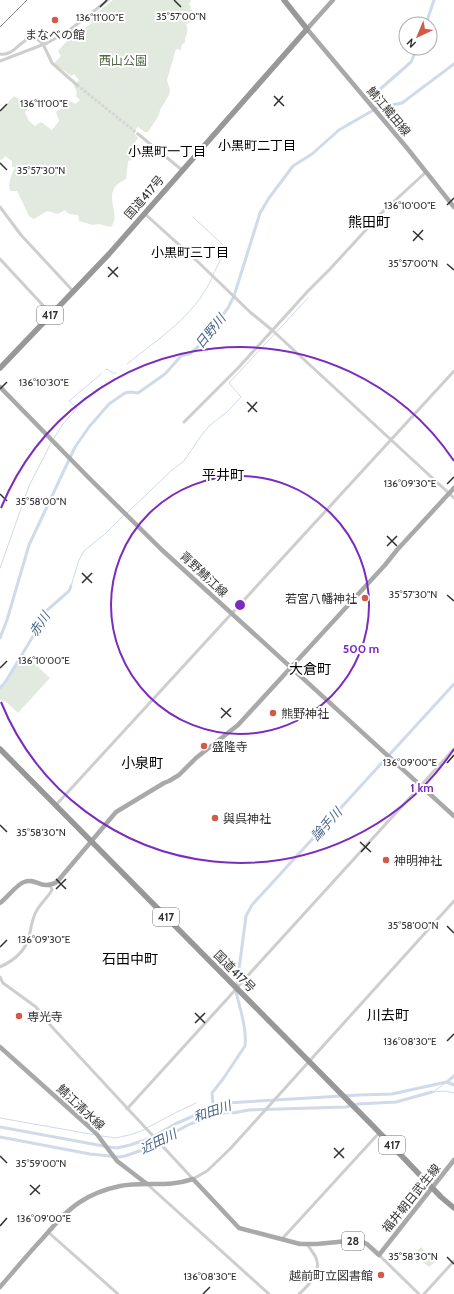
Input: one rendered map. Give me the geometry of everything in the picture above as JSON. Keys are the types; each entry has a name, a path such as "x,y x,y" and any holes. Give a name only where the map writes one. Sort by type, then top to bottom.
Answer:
{"highway":[{"path":"284,0 307,29"},
{"name":"国道417号","path":"0,368 117,244 307,29"},
{"name":"国道417号","path":"0,749 432,1188 454,1208"}],"main road":[{"path":"307,29 333,0"},
{"name":"鯖江織田線","path":"307,29 454,207"},
{"name":"青野鯖江線","path":"0,387 162,550 454,816"},
{"path":"0,903 23,882 30,881 41,885 50,885 56,882 116,812 179,775 196,758 238,725 454,488"},
{"name":"鯖江清水線","path":"0,1047 92,1130 101,1139 115,1159 147,1184"},
{"name":"福井朝日武生線","path":"379,1254 454,1160"},
{"path":"0,1287 48,1232 70,1209 79,1202 104,1190 121,1186 175,1184 193,1179"},
{"name":"28","path":"193,1179 239,1228 282,1240 307,1244 358,1240 379,1254"}],"street":[{"path":"0,61 43,44 67,32 108,0"},
{"path":"0,54 9,54 31,37 36,38 43,44 52,63 77,85"},
{"path":"138,134 182,170"},
{"path":"184,422 238,367 386,207 389,206 426,172"},
{"path":"0,207 21,235 73,291"},
{"path":"144,214 454,498"},
{"path":"0,259 51,314"},
{"path":"56,805 454,371"},
{"path":"128,1109 454,749"},
{"path":"0,967 15,959 23,949 37,910 52,890 50,885"},
{"path":"0,977 3,983 38,1010 193,1179 205,1173 218,1162 454,901"},
{"path":"282,1240 379,1133"},
{"path":"147,1184 269,1294"},
{"path":"48,1232 118,1294"},
{"path":"299,1294 311,1283 318,1265 307,1244"},
{"path":"379,1254 419,1294"},
{"path":"424,1294 454,1261"}],"green space":[{"name":"西山公園","path":"113,0 191,0 189,5 191,6 190,9 192,10 191,14 193,17 190,23 186,24 187,34 185,43 182,44 181,50 176,49 167,80 170,90 169,95 148,132 145,132 138,127 135,130 135,134 138,138 131,148 133,154 131,161 129,160 128,162 126,179 119,183 113,191 112,201 114,222 111,227 98,224 93,225 79,221 78,215 69,214 65,210 58,214 47,211 34,219 29,216 17,191 10,191 10,179 15,167 12,167 12,161 5,156 0,160 0,109 1,110 14,96 26,103 27,109 25,113 29,121 35,126 41,122 52,130 59,121 56,112 71,101 75,104 80,100 76,96 77,92 74,86 79,80 74,74 71,76 55,64 61,56 58,51 67,41 92,23 90,18"},
{"path":"23,653 50,678 18,713 5,701 0,700 0,689 7,682"},
{"path":"421,1247 436,1261 429,1267 414,1255"}],"waterway":[{"name":"日野川","path":"429,16 434,0"},
{"name":"日野川","path":"377,108 378,91 411,62 414,56"},
{"name":"日野川","path":"0,638 7,620 29,545 75,447 89,427 109,404 125,393 138,393 165,374 181,356 191,353 202,343 228,308 234,296 260,213 269,198 293,166 312,154 339,130 377,108 402,103 454,64"},
{"path":"193,217 223,245 222,256 213,275"},
{"path":"127,364 163,336 186,315 196,304 212,278"},
{"path":"127,513 172,470 184,461 209,426 228,411 241,397 229,383 308,298"},
{"path":"105,370 107,369 113,373 116,373"},
{"path":"54,438 63,424 77,408 69,401 101,374"},
{"path":"0,568 29,486 51,443"},
{"path":"71,586 79,560 84,551 106,533 124,515"},
{"name":"赤川","path":"0,688 6,681 38,628 45,612 69,591 71,586"},
{"name":"論手川","path":"237,984 246,916 252,905 454,684"},
{"name":"論手川","path":"212,1108 212,1093 245,1046 244,1025 236,992"},
{"path":"447,1082 454,1076"},
{"name":"和田川","path":"433,1092 447,1082"},
{"name":"和田川","path":"0,1127 117,1148 151,1138 175,1124 226,1103 392,1094 447,1082 454,1085"},
{"path":"432,1092 445,1091 454,1093"},
{"name":"近田川","path":"0,1137 90,1154 119,1157 148,1148 190,1124 231,1111 233,1113 249,1110 346,1107 358,1104 396,1102 432,1092"},
{"path":"101,1136 116,1138 133,1134 196,1103"},
{"path":"0,1118 96,1135"}],"tunnel":[{"path":"77,85 138,134"}],"tram line":[{"path":"0,27 27,0"}],"place":[{"name":"まなべの館","path":"55,20"},
{"name":"若宮八幡神社","path":"365,598"},
{"name":"熊野神社","path":"273,713"},
{"name":"盛隆寺","path":"204,746"},
{"name":"與呉神社","path":"215,818"},
{"name":"神明神社","path":"386,860"},
{"name":"専光寺","path":"19,1016"},
{"name":"越前町立図書館","path":"381,1275"}],"district":[{"name":"小黒町二丁目","path":"257,145"},
{"name":"小黒町一丁目","path":"167,151"},
{"name":"熊田町","path":"369,222"},
{"name":"小黒町三丁目","path":"190,252"},
{"name":"平井町","path":"223,475"},
{"name":"大倉町","path":"310,669"},
{"name":"小泉町","path":"142,763"},
{"name":"石田中町","path":"130,959"},
{"name":"川去町","path":"388,1015"}]}
